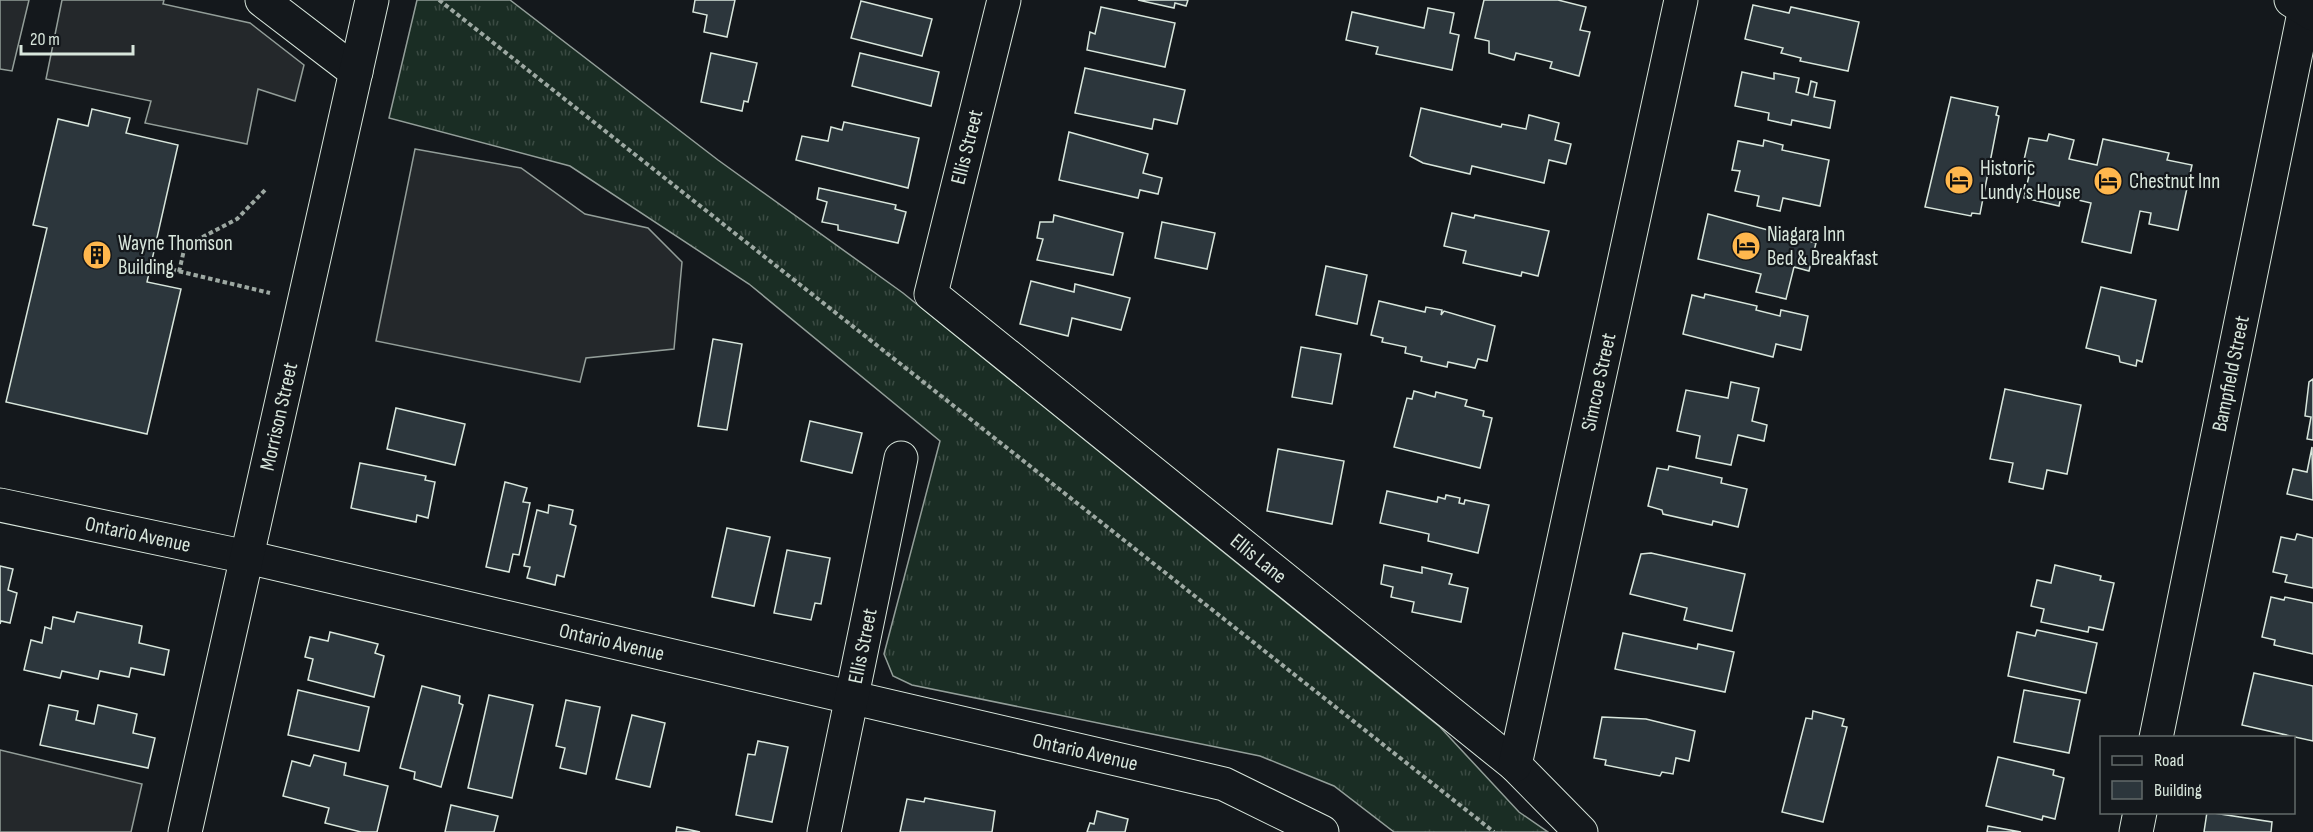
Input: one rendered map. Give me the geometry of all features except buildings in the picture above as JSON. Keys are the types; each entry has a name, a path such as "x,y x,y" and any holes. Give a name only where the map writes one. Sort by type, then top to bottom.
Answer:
{"street":[{"path":"262,0 356,72"},
{"name":"Morrison Street","path":"185,832 372,0"},
{"name":"Ellis Street","path":"931,294 1004,0"},
{"name":"Simcoe Street","path":"1515,765 1681,0"},
{"name":"Bampfield Street","path":"2156,736 2303,7"},
{"name":"Ellis Lane","path":"931,294 1515,765 1581,832"},
{"name":"Ellis Street","path":"824,832 901,458"},
{"name":"Ontario Avenue","path":"0,505 247,557 1224,784 1322,832"},
{"path":"2136,832 2140,814"}],"path":[{"path":"439,0 1494,832"},
{"path":"180,272 184,250 194,242 237,219 265,190"},
{"path":"157,266 304,301"}],"green space":[{"path":"417,0 510,0 718,160 903,293 1440,727 1519,812 1548,832 1394,832 1334,786 1260,756 912,685 893,676 884,654 940,441 749,284 570,166 389,118"}],"shaded area":[{"path":"0,0 29,0 12,71 0,69"},
{"path":"62,0 164,0 163,4 250,23 304,65 295,101 258,89 247,144 145,123 151,101 46,79"},
{"path":"415,149 521,168 585,214 648,228 682,262 674,349 586,358 580,382 376,341"},
{"path":"0,750 142,784 131,832 0,832"}],"place":[{"name":"Historic Lundy’s House","path":"1959,180"},
{"name":"Chestnut Inn","path":"2108,181"},
{"name":"Niagara Inn Bed & Breakfast","path":"1746,246"},
{"name":"Wayne Thomson Building","path":"97,255"}]}
